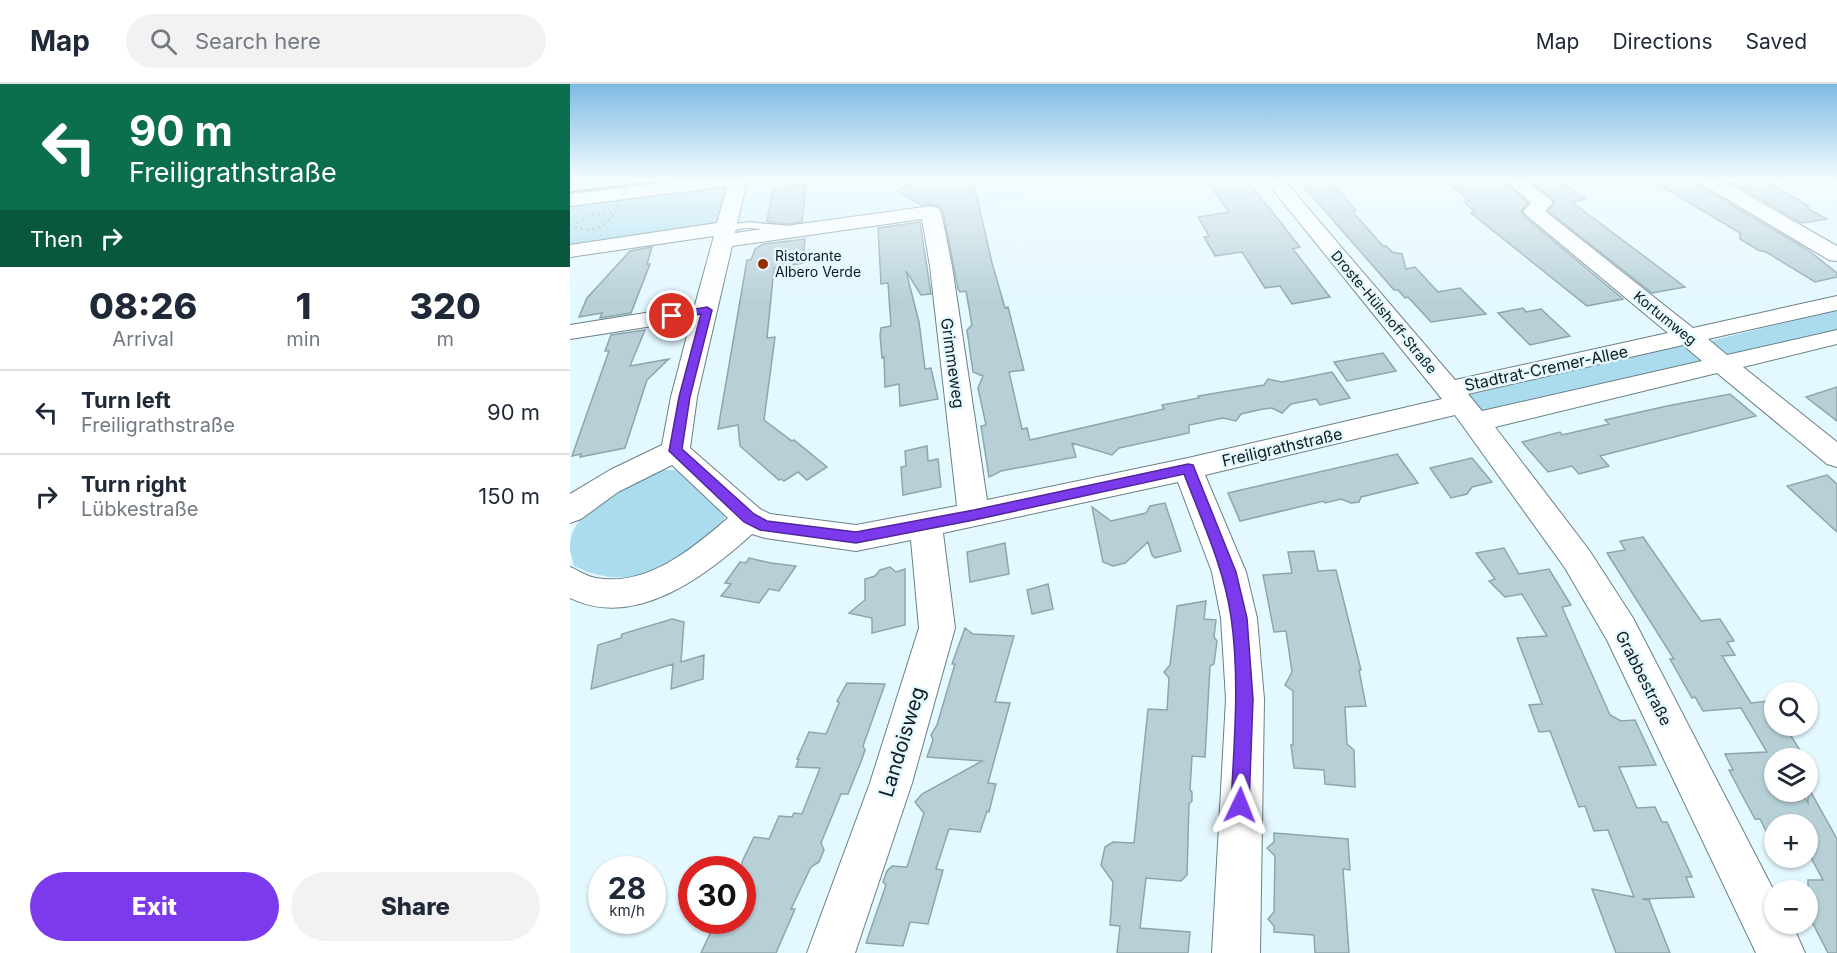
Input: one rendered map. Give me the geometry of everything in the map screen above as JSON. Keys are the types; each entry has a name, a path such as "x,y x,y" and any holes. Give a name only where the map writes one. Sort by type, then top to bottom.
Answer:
{"street":[{"path":"570,511 582,500 616,479 675,451 684,397 728,221"},
{"name":"Grimmeweg","path":"724,235 854,221"},
{"name":"Grimmeweg","path":"933,221 941,266 974,515"},
{"name":"Droste-Hülshoff-Straße","path":"1308,221 1462,405"},
{"name":"Kortumweg","path":"1545,221 1837,457"},
{"path":"1778,221 1837,255"},
{"path":"570,251 724,235"},
{"name":"Stadtrat-Cremer-Allee","path":"1462,405 1688,337 1837,303"},
{"path":"570,332 707,310"},
{"name":"Stadtrat-Cremer-Allee","path":"1462,405 1720,363 1837,337"},
{"name":"Freiligrathstraße","path":"675,451 749,518 765,526 856,538 1188,469 1462,405"},
{"name":"Grabbestraße","path":"1462,405 1577,559 1620,629 1781,953"},
{"path":"1188,469 1229,572 1239,618 1245,699 1236,953"},
{"path":"570,581 589,592 620,593 659,582 683,572 749,518"},
{"name":"Landoisweg","path":"831,953 891,783 937,628 926,525"}],"lane":[{"path":"724,235 750,225 768,229 794,226"}],"path":[{"path":"581,221 575,227 593,229 609,221"}],"shaded area":[{"path":"570,221 723,221 721,228 570,249"},
{"path":"733,221 854,221 729,238"},
{"path":"1837,310 1837,330 1729,355 1710,341"},
{"path":"1686,346 1702,358 1701,361 1480,412 1464,396"},
{"path":"659,470 676,470 724,514 720,530 669,564 634,576 615,577 596,574 574,566 570,547 573,533 580,520 591,509 618,490"}],"building":[{"path":"767,221 802,221 787,224"},
{"path":"945,221 982,221 992,263 1005,308 1008,307 1024,370 1009,372 1022,429 1027,428 1030,440 1164,409 1162,405 1199,398 1198,396 1264,385 1268,379 1282,382 1332,372 1350,398 1320,405 1316,399 1291,404 1282,413 1272,408 1263,409 1241,414 1236,421 1223,418 1189,425 1189,433 1119,448 1112,455 1072,443 1076,457 1001,471 989,477 981,426 986,425 978,388 983,376 973,372 967,330 972,325 966,291 960,292"},
{"path":"1200,221 1279,221 1300,247 1293,249 1330,297 1292,304 1280,286 1265,288 1242,252 1215,256 1204,237 1209,236"},
{"path":"1333,221 1360,221 1383,246 1392,252 1402,254 1406,269 1415,267 1438,292 1460,288 1486,314 1431,322 1408,297 1405,298 1398,290 1394,290"},
{"path":"1480,221 1529,221 1623,299 1587,306"},
{"path":"1560,221 1597,221 1685,287 1652,293"},
{"path":"1719,221 1759,221 1808,250 1837,273 1837,277 1815,282 1740,239 1740,233"},
{"path":"1798,221 1817,221 1802,223"},
{"path":"920,222 931,294 921,295 906,271 919,322 925,369 931,368 938,399 900,406 899,384 885,387 884,357 882,358 880,335 881,328 891,326 888,283 881,284 878,228"},
{"path":"805,239 803,263 774,268 767,338 775,337 764,420 792,441 794,440 827,467 807,480 798,472 784,481 779,480 740,446 738,425 718,429 747,260 751,260 755,249 763,244"},
{"path":"652,247 647,264 650,264 631,313 600,318 602,313 579,317 587,298 630,251"},
{"path":"1523,308 1526,312 1541,309 1570,336 1530,345 1498,313"},
{"path":"645,330 630,366 669,359 647,380 625,448 580,457 581,454 572,456 609,351 605,351 611,335"},
{"path":"1383,353 1396,371 1347,381 1334,362"},
{"path":"1837,387 1837,421 1806,397"},
{"path":"1730,394 1756,416 1600,456 1609,466 1579,474 1572,466 1548,472 1522,442 1560,432 1562,435 1609,424 1605,420"},
{"path":"927,446 928,461 938,459 941,487 903,495 901,467 906,466 905,451"},
{"path":"1397,454 1418,483 1361,497 1359,502 1351,503 1341,499 1325,503 1324,501 1240,521 1228,493"},
{"path":"1472,458 1492,482 1472,487 1467,494 1451,498 1430,468"},
{"path":"1827,475 1837,484 1837,532 1787,486"},
{"path":"1165,503 1181,551 1155,558 1148,542 1125,563 1113,566 1103,562 1092,507 1111,521 1146,513 1150,506"},
{"path":"1643,537 1701,621 1720,619 1734,641 1727,642 1735,655 1722,656 1751,703 1764,702 1764,736 1791,736 1799,748 1765,748 1741,708 1703,711 1695,697 1692,698 1670,659 1674,659 1607,553 1625,550 1620,541"},
{"path":"1005,543 1009,574 970,582 967,552"},
{"path":"1504,548 1519,574 1549,569 1571,605 1562,607 1610,715 1621,721 1635,720 1656,765 1619,767 1637,808 1655,807 1662,822 1667,822 1692,877 1686,877 1694,897 1642,899 1649,900 1670,953 1616,953 1592,889 1634,897 1608,830 1594,831 1585,806 1579,807 1550,731 1539,732 1529,705 1542,704 1517,638 1547,636 1522,594 1505,597 1489,581 1495,579 1476,553"},
{"path":"1314,551 1318,571 1336,570 1361,670 1359,670 1366,706 1345,707 1347,744 1354,750 1355,787 1325,784 1324,770 1294,768 1291,745 1293,745 1293,691 1285,685 1292,672 1286,631 1274,632 1263,575 1292,573 1288,552"},
{"path":"749,558 796,566 779,591 769,589 759,603 721,596 731,584 725,583 740,562 746,563"},
{"path":"890,567 896,572 905,569 905,625 872,633 872,618 849,613 865,600 865,579"},
{"path":"1048,584 1053,609 1032,614 1027,590"},
{"path":"1206,601 1204,619 1216,620 1214,637 1217,641 1214,664 1210,666 1205,757 1192,756 1190,790 1192,801 1189,804 1187,875 1181,881 1146,878 1140,928 1190,932 1188,953 1117,953 1120,926 1110,925 1113,882 1101,865 1105,847 1113,842 1134,843 1148,709 1167,710 1169,678 1164,672 1170,665 1177,606"},
{"path":"672,619 684,622 681,662 704,655 703,679 671,689 673,664 591,689 598,645 621,638 622,634"},
{"path":"965,628 973,634 1014,636 995,702 1010,703 988,783 996,784 989,812 987,811 980,832 949,829 936,869 943,870 928,924 910,922 903,946 866,943 886,885 883,882 887,871 892,866 907,867 924,813 915,802 922,794 982,761 927,757 933,740 931,735 937,725 955,664 952,664"},
{"path":"847,683 885,684 863,746 865,750 862,759 848,794 841,794 821,843 824,850 819,862 811,867 791,909 795,909 776,953 701,953 710,934 756,934 756,856 745,856 754,837 769,839 779,816 792,817 794,813 802,814 820,768 796,767 799,759 797,759 809,732 826,734 839,703 837,701"},
{"path":"1764,752 1764,802 1816,802 1837,839 1837,953 1828,953 1818,934 1818,880 1823,880 1817,868 1818,814 1764,814 1764,827 1760,819 1755,819 1741,793 1729,770 1733,770 1725,754"},
{"path":"1274,833 1348,839 1350,870 1343,869 1349,953 1315,953 1314,935 1274,932 1274,926 1268,919 1274,912 1275,856 1267,848 1274,842"}],"place":[{"name":"Ristorante Albero Verde","path":"763,264"}],"route":[{"path":"672,316 707,310 684,397 675,451 749,518 765,526 856,538 1188,469 1229,572 1239,618 1245,699 1240,805"}]}
